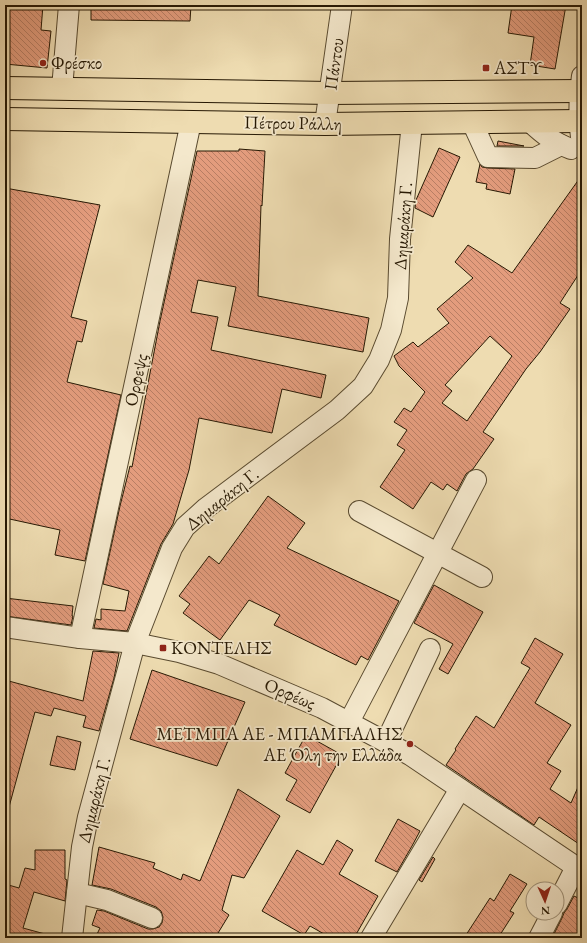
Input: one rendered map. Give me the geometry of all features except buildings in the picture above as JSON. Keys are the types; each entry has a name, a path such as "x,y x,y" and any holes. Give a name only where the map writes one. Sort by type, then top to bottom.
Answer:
{"main road":[{"name":"Πέτρου Ράλλη","path":"5,88 330,93 581,86"},
{"name":"Πέτρου Ράλλη","path":"5,119 325,124 581,121"}],"street":[{"path":"62,89 69,5"},
{"name":"Πάντου","path":"325,124 342,5"},
{"path":"581,86 582,143"},
{"name":"Ορφεψς","path":"80,638 191,122"},
{"path":"472,122 488,157 535,158 561,145"},
{"path":"530,122 542,133 561,145 582,153"},
{"name":"Δημαράκη Γ.","path":"72,938 82,847 88,817 135,643 172,548 185,527 206,508 337,410 363,386 379,360 391,330 398,298 400,239 412,123"},
{"path":"348,722 476,480"},
{"path":"359,511 482,577"},
{"name":"Ορφέως","path":"5,627 80,638 135,643 179,652 219,664 322,708 410,755 579,869"},
{"path":"386,742 430,649"},
{"path":"371,938 460,789"},
{"path":"565,891 579,869"},
{"path":"77,893 107,900 152,918"},
{"path":"539,938 548,921"}],"place":[{"name":"Φρέσκο","path":"43,63"},
{"name":"ΑΣΤΥ","path":"486,68"},
{"name":"ΚΟΝΤΕΛΗΣ","path":"163,648"},
{"name":"ΜΕΤΜΠΑ ΑΕ - ΜΠΑΜΠΑΛΗΣ ΑΕ Όλη την Ελλάδα","path":"410,744"}]}
